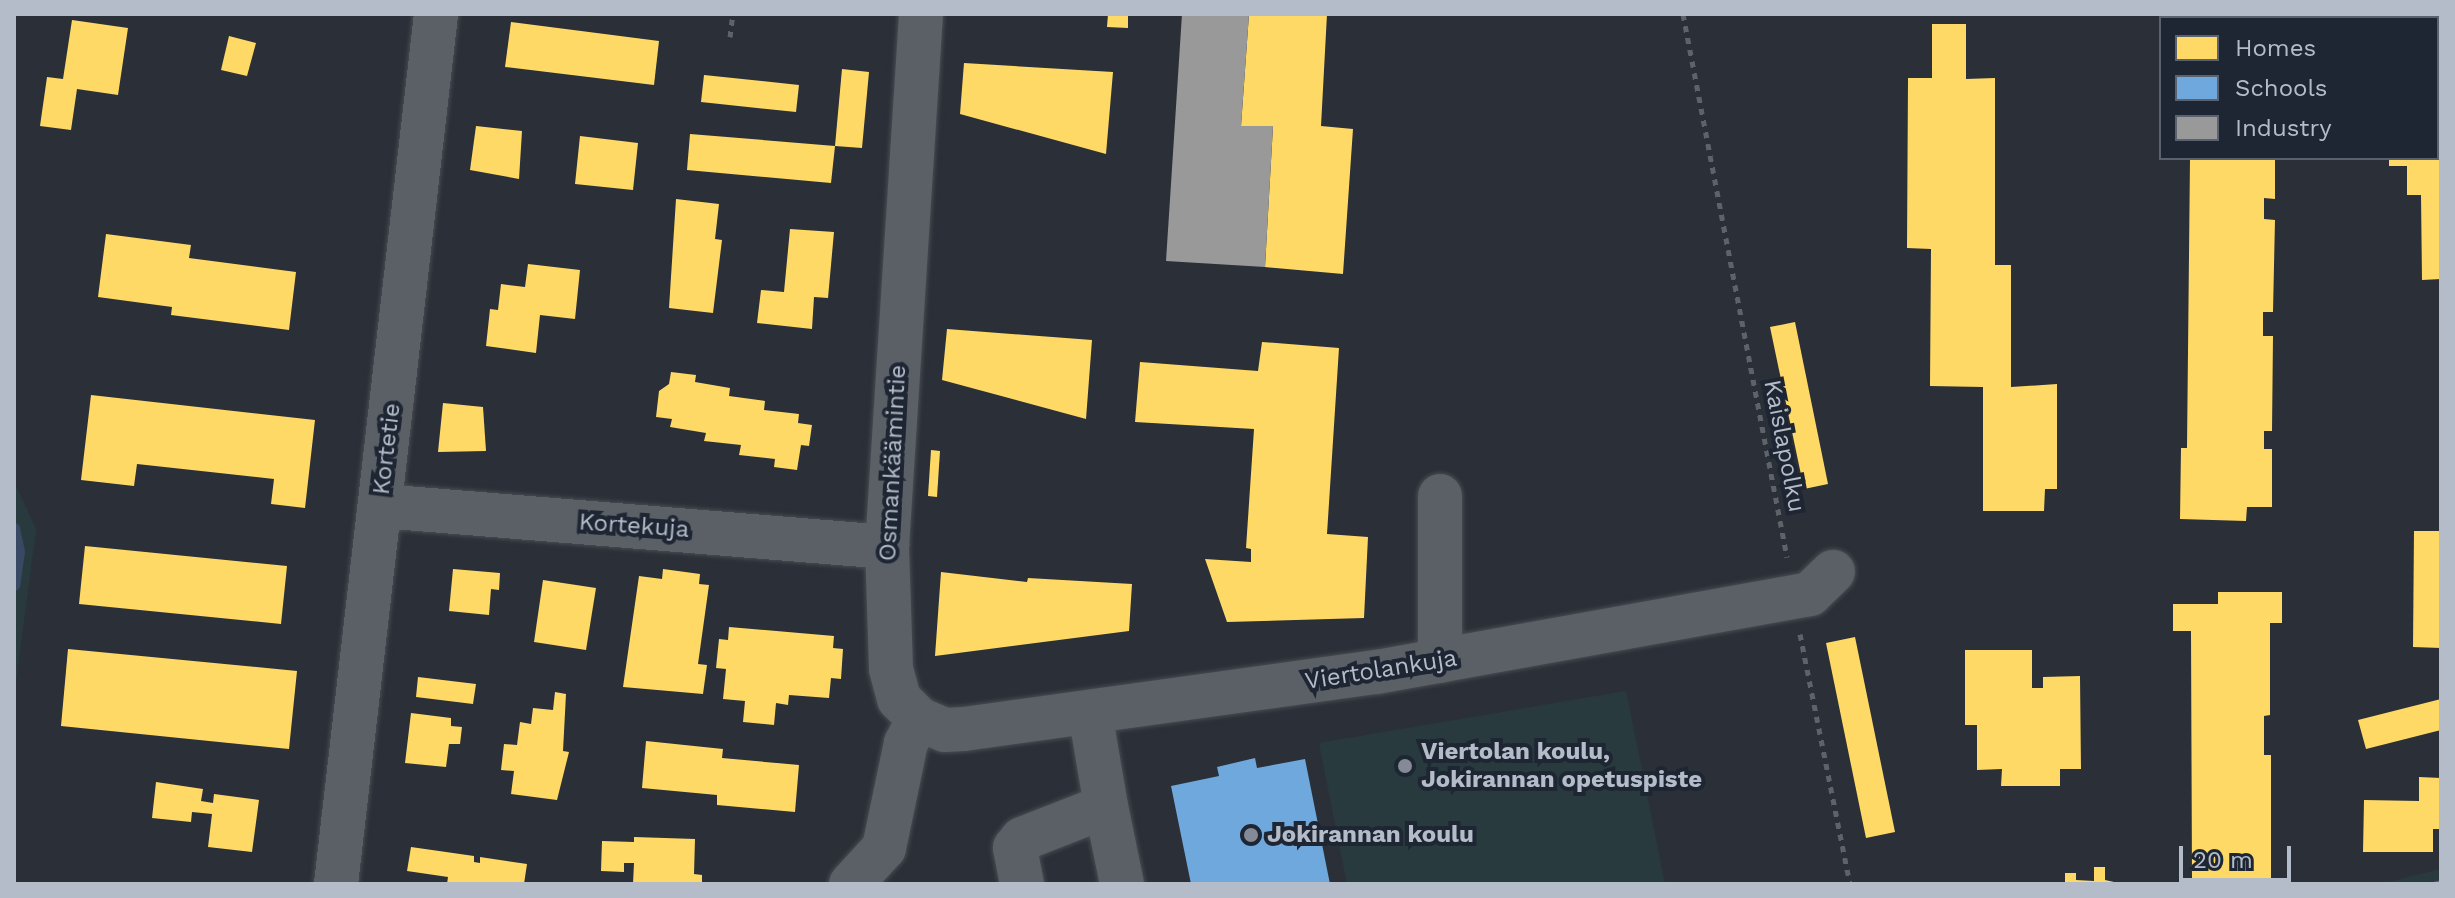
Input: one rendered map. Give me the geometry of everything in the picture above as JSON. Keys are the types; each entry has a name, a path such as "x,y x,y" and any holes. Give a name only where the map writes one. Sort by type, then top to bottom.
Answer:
{"street":[{"name":"Kortetie","path":"336,884 436,14"},
{"name":"Osmankäämintie","path":"919,719 899,699 891,669 887,547 920,28"},
{"path":"1440,496 1440,661"},
{"name":"Kortekuja","path":"381,506 887,547"},
{"name":"Viertolankuja","path":"919,719 945,730 1440,661 1792,619 1810,594 1833,572"},
{"path":"1090,712 1122,884"},
{"path":"851,884 884,848 906,743 919,719"},
{"path":"1022,884 1015,848 1022,839 1106,806"}],"path":[{"path":"730,37 733,14"},
{"name":"Kaislapolku","path":"1683,14 1792,619 1850,884"},
{"path":"2434,884 2441,882"}],"shaded area":[{"path":"14,482 36,529 14,696"},
{"path":"1626,691 1665,884 1347,884 1319,743"},
{"path":"2441,869 2441,884 2381,884"}],"building: Homes":[{"path":"1108,14 1128,14 1128,28 1107,27"},
{"path":"1249,14 1327,14 1321,126 1353,129 1343,274 1265,267 1273,126 1241,126"},
{"path":"72,20 128,28 118,95 77,89 71,130 40,126 47,77 63,79"},
{"path":"511,22 659,41 654,85 505,67"},
{"path":"1932,24 1966,24 1966,79 1995,78 1995,265 2011,265 2011,387 2057,384 2057,489 2045,489 2044,511 1983,511 1983,387 1930,386 1931,249 1907,248 1908,78 1932,78"},
{"path":"229,36 256,43 247,76 221,70"},
{"path":"964,63 1113,72 1106,154 960,114"},
{"path":"842,69 869,72 862,148 835,146"},
{"path":"704,75 799,85 796,112 701,102"},
{"path":"476,126 522,131 519,179 470,170"},
{"path":"690,134 835,146 831,183 687,170"},
{"path":"580,136 638,143 633,190 575,184"},
{"path":"2190,160 2275,160 2275,199 2264,198 2264,219 2275,220 2273,312 2263,312 2263,336 2273,336 2272,431 2264,431 2264,449 2272,449 2272,507 2247,507 2246,521 2180,519 2181,448 2187,448"},
{"path":"2389,160 2439,160 2441,279 2422,280 2421,195 2407,195 2407,166 2389,166"},
{"path":"676,199 719,204 715,239 722,240 713,313 669,308"},
{"path":"790,229 834,232 828,298 814,297 812,329 757,323 761,290 784,292"},
{"path":"106,234 191,245 189,258 296,272 289,330 171,315 172,307 98,297"},
{"path":"528,264 580,270 575,319 540,315 536,353 486,346 490,309 498,310 501,284 525,287"},
{"path":"1795,322 1828,484 1804,489 1770,327"},
{"path":"947,329 1092,340 1086,419 942,380"},
{"path":"1262,342 1339,348 1327,534 1368,537 1364,618 1227,622 1205,559 1251,562 1251,549 1246,548 1254,429 1135,422 1140,362 1258,371"},
{"path":"671,372 696,375 695,382 730,388 729,396 765,401 764,410 799,414 798,423 812,425 809,446 801,445 797,470 774,467 775,459 739,455 741,445 704,441 706,433 670,427 672,419 656,417 659,391 669,384"},
{"path":"91,395 315,420 305,508 271,504 274,479 137,464 134,486 81,480"},
{"path":"443,403 483,407 486,451 438,452"},
{"path":"931,450 940,451 937,497 928,496"},
{"path":"2414,531 2441,531 2441,648 2413,647"},
{"path":"85,546 287,566 281,624 79,604"},
{"path":"453,569 500,573 499,590 491,589 489,615 449,611"},
{"path":"663,569 700,574 699,584 709,585 698,664 707,665 703,694 623,687 639,576 662,579"},
{"path":"941,572 1027,582 1028,578 1132,584 1129,631 935,656"},
{"path":"543,580 596,588 586,650 534,642"},
{"path":"2218,592 2282,592 2282,623 2270,623 2270,715 2264,716 2264,755 2271,755 2271,881 2192,882 2191,631 2173,631 2173,604 2218,604"},
{"path":"729,627 834,636 833,648 843,649 841,679 831,678 829,698 789,695 788,705 776,703 774,725 743,722 745,701 723,699 726,669 716,668 719,639 728,640"},
{"path":"1855,637 1895,832 1866,838 1826,643"},
{"path":"68,649 297,671 289,749 61,726"},
{"path":"1965,650 2032,650 2032,688 2043,688 2043,677 2080,676 2081,769 2060,769 2060,786 2001,786 2002,769 1977,770 1977,725 1965,725"},
{"path":"418,677 476,684 473,704 416,697"},
{"path":"555,692 566,694 563,751 569,752 557,800 511,794 514,771 501,770 504,744 517,745 520,722 531,724 533,708 553,710"},
{"path":"2441,699 2441,730 2366,749 2358,720"},
{"path":"411,713 451,718 451,726 462,727 460,744 449,744 446,767 405,763"},
{"path":"646,741 723,749 722,758 799,765 795,812 717,805 717,795 642,788"},
{"path":"2419,777 2441,778 2441,829 2433,829 2433,852 2363,852 2364,800 2419,801"},
{"path":"156,782 203,789 201,801 213,803 214,794 259,800 252,852 208,847 212,814 192,812 191,822 152,818"},
{"path":"634,837 695,839 694,874 702,875 702,884 633,884 634,863 624,863 624,872 601,871 602,841 634,842"},
{"path":"411,847 474,856 474,862 480,863 480,857 527,864 524,884 447,884 448,877 407,871"},
{"path":"2094,867 2105,867 2105,880 2123,884 2065,884 2065,873 2076,873 2076,880 2094,881"}],"building: Schools":[{"name":"Jokirannan koulu","path":"1255,758 1257,768 1305,759 1330,884 1191,884 1171,786 1219,776 1217,767"}],"building: Industry":[{"path":"1182,14 1249,14 1241,126 1273,126 1265,267 1166,261"}],"waterway":[{"path":"14,528 19,551 14,585"}],"place":[{"name":"Viertolan koulu, Jokirannan opetuspiste","path":"1405,766"},
{"name":"Jokirannan koulu","path":"1251,835"}]}
